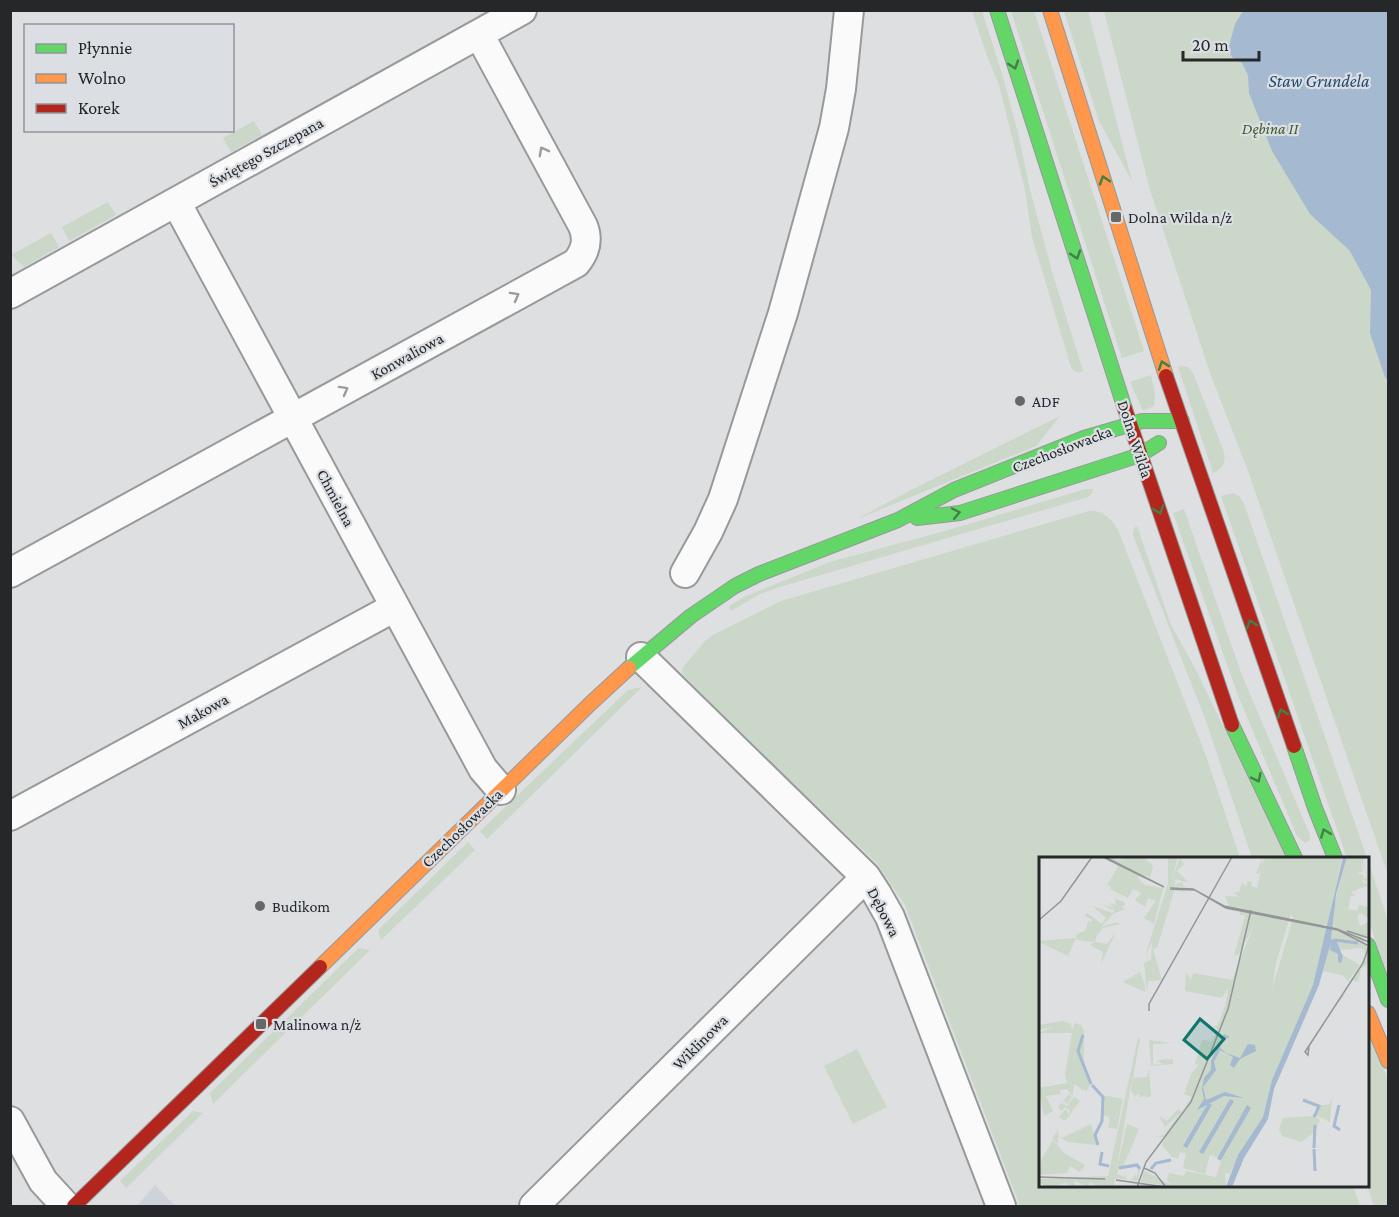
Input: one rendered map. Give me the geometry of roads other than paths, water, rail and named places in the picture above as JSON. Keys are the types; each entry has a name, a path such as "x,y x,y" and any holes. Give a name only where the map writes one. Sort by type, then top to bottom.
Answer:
{"main road":[{"name":"Dolna Wilda","path":"997,10 1140,455 1232,725 1295,857"},
{"path":"1050,10 1182,421 1311,797 1335,857"},
{"name":"Czechosłowacka","path":"74,1206 501,790 662,637 704,605 741,583 789,561 898,520 954,490 1084,438 1149,420 1182,421"},
{"name":"Czechosłowacka","path":"898,520 960,513 1140,455 1156,446 1182,421"},
{"path":"1369,948 1389,1000"},
{"path":"1369,1015 1389,1061"}],"street":[{"name":"Świętego Szczepana","path":"13,286 176,202 522,10"},
{"path":"685,573 723,499 783,314 834,128 841,89 849,10"},
{"name":"Konwaliowa","path":"10,573 576,263 586,247 586,233 479,34"},
{"name":"Chmielna","path":"176,202 483,769 501,790"},
{"name":"Makowa","path":"10,816 395,607"},
{"name":"Dębowa","path":"641,657 866,877 890,917 1001,1206"},
{"name":"Wiklinowa","path":"534,1206 866,877"},
{"path":"10,1121 43,1180 66,1206"}],"water":[{"name":"Staw Grundela","path":"1243,11 1388,11 1388,381 1370,333 1371,290 1350,251 1310,214 1272,151 1249,93 1248,75 1242,63 1232,57 1228,50 1235,24"}],"place":[{"name":"Dolna Wilda n/ż","path":"1116,217"},
{"name":"ADF","path":"1020,401"},
{"name":"Budikom","path":"260,906"},
{"name":"Malinowa n/ż","path":"261,1024"}],"park label":[{"name":"Dębina II","path":"1270,128"}]}
